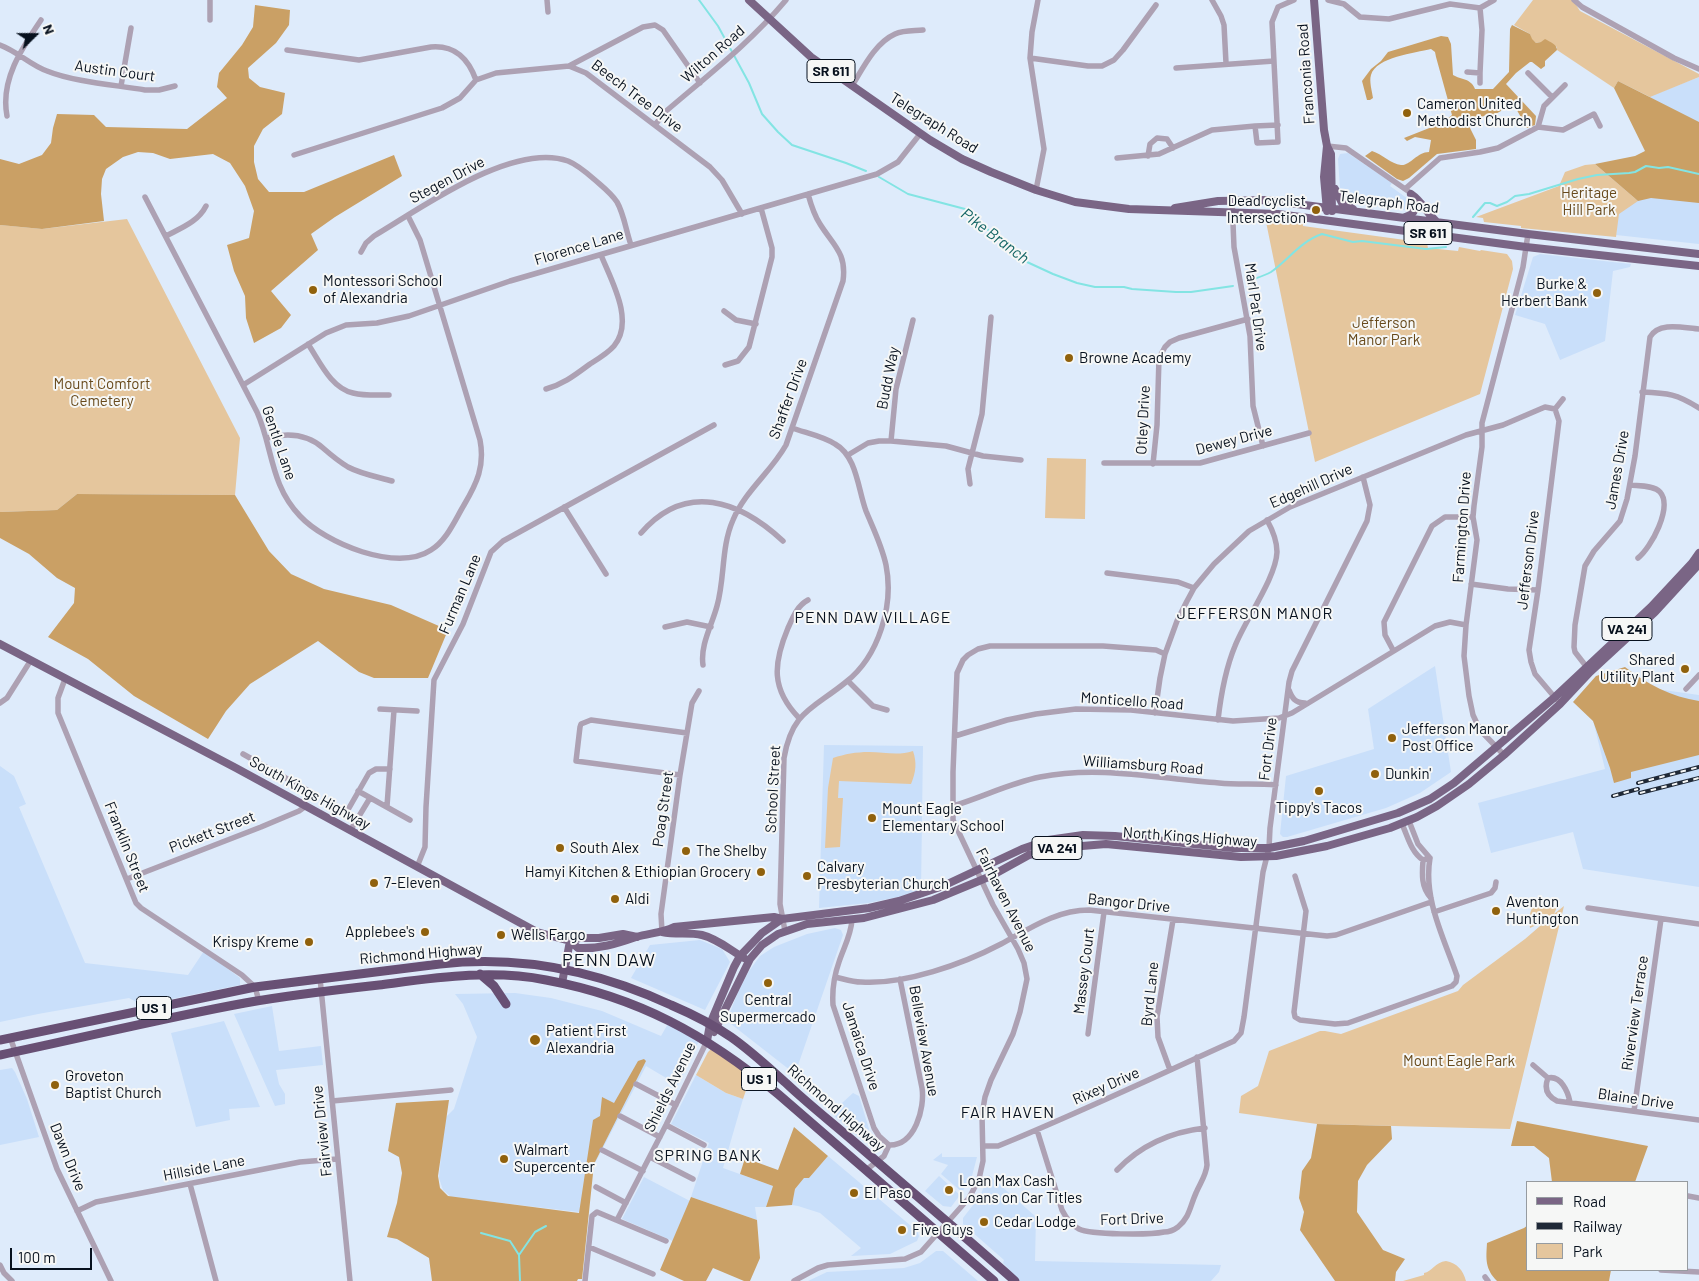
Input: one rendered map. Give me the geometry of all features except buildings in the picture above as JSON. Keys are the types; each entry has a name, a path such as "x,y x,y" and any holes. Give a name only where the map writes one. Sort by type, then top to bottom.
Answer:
{"highway":[{"name":"Richmond Highway","path":"0,1040 255,987 320,978 468,962 510,962 566,970 614,982 647,994 713,1026 750,1051 1014,1281"},
{"name":"Richmond Highway","path":"0,1055 259,1001 321,992 480,974 518,976 562,983 633,1004 681,1026 707,1041 747,1069 994,1281"},
{"path":"480,974 500,992 506,1004"}],"main road":[{"name":"Telegraph Road","path":"749,0 806,52 920,134 962,159 1036,190 1075,202 1095,206 1190,212 1232,211 1264,213 1526,247 1699,266"},
{"name":"Franconia Road","path":"1314,0 1319,78 1327,146 1330,154 1328,178 1329,220"},
{"path":"1306,205 1319,199 1328,178"},
{"path":"1328,178 1337,196 1345,205 1377,214"},
{"path":"1404,217 1411,215 1416,209 1416,201 1408,192"},
{"path":"1408,192 1423,204 1437,222"},
{"name":"Telegraph Road","path":"1165,210 1232,200 1266,200 1699,254"},
{"name":"North Kings Highway","path":"713,1026 750,959 770,939 785,931 807,924 852,920 933,900 981,880 1029,855 1058,848 1106,844 1241,857 1266,857 1319,848 1405,822 1437,806 1469,784 1560,704 1589,669 1692,563 1699,552"},
{"name":"North Kings Highway","path":"570,941 578,948 587,949 612,945 674,927 774,917 782,919 884,905 936,889 1036,843 1048,840 1083,835 1115,836 1232,848 1268,848 1304,841 1400,812 1430,799 1454,783 1497,748 1655,612 1699,564"},
{"name":"South Kings Highway","path":"0,644 306,806 525,926 554,938 570,941"},
{"path":"1400,812 1405,822"},
{"name":"North Kings Highway","path":"707,1041 734,967 740,956 762,933 782,919"},
{"name":"North Kings Highway","path":"662,932 674,935 707,936 720,942 740,956 750,959"},
{"path":"562,983 570,941"}],"street":[{"path":"210,0 210,20"},
{"path":"547,0 548,12"},
{"name":"Wilton Road","path":"655,125 662,114 730,58 770,20 786,0"},
{"path":"1036,190 1044,149 1030,58 1032,32 1038,0"},
{"path":"1212,0 1224,25 1226,63"},
{"path":"1255,126 1257,143 1278,142 1272,22 1274,13 1283,4 1294,0"},
{"path":"1328,0 1344,4 1360,17 1368,19 1381,17 1395,19 1450,4 1480,8 1494,0"},
{"path":"1574,0 1590,12 1674,58 1699,69"},
{"path":"1030,58 1088,66 1102,66 1114,60 1123,50 1156,5"},
{"path":"1480,8 1482,30 1480,83"},
{"path":"7,116 1,101 1,86 5,74 40,20"},
{"path":"569,66 643,27 655,25 663,30 700,83"},
{"path":"121,86 131,28"},
{"path":"852,86 878,47 888,38 902,32 923,30"},
{"name":"Austin Court","path":"0,44 40,69 56,74 153,90 175,86"},
{"path":"287,50 359,60 431,47 443,47 457,52 464,57 472,68 476,80 460,98 442,108 294,155"},
{"path":"1176,68 1274,61"},
{"name":"Beech Tree Drive","path":"476,80 503,72 569,66 586,73 705,163 727,187 742,214"},
{"path":"1467,72 1480,73"},
{"path":"1528,73 1552,97"},
{"path":"1538,127 1544,106 1565,85"},
{"path":"1327,146 1346,148 1408,192 1440,158 1498,148 1538,127 1563,130 1594,114 1600,126"},
{"path":"1116,158 1160,154 1208,131 1278,125"},
{"name":"Florence Lane","path":"243,385 326,333 339,327 394,320 510,281 877,174 892,167 901,159 920,134"},
{"path":"1148,156 1150,144 1157,138 1166,139 1173,148"},
{"name":"Stegen Drive","path":"361,252 366,243 374,236 460,184 490,170 542,158 561,159 576,165 612,195 620,208 631,245"},
{"name":"Shaffer Drive","path":"703,665 702,652 718,606 728,536 738,510 749,491 781,454 792,428 844,275 844,266 839,251 816,218 808,194"},
{"name":"Gentle Lane","path":"145,198 257,412 267,438 273,470 283,494 299,515 320,533 346,546 394,559 414,558 434,549 446,536 474,488 480,473 482,458 480,440 440,305 420,240 408,216"},
{"name":"Marl Pat Drive","path":"1232,200 1234,247 1251,343 1253,406 1263,446"},
{"path":"166,236 195,220 203,213 206,206"},
{"path":"726,366 738,361 746,352 751,342 772,253 772,244 761,208"},
{"name":"Farmington Drive","path":"1504,755 1480,730 1471,710 1464,656 1477,540 1474,517 1483,430 1482,422 1523,267 1528,234"},
{"path":"546,388 561,385 610,350 622,333 623,312 600,255"},
{"path":"724,311 736,320 756,324"},
{"path":"970,484 968,473 982,414 991,317"},
{"name":"Otley Drive","path":"1152,464 1157,425 1158,365 1161,352 1170,342 1179,338 1248,319"},
{"name":"Budd Way","path":"891,441 896,389 913,320"},
{"name":"James Drive","path":"1589,669 1575,652 1574,648 1582,577 1585,566 1594,551 1620,521 1630,485 1648,348 1652,333 1664,327 1699,329"},
{"path":"308,344 331,379 341,388 354,393 389,395"},
{"path":"1642,392 1666,393 1678,396 1699,408"},
{"path":"1555,409 1563,399"},
{"name":"Edgehill Drive","path":"1155,713 1165,654 1177,621 1194,588 1223,554 1249,531 1290,507 1466,435 1503,424 1545,407 1555,409"},
{"name":"Jefferson Drive","path":"1555,409 1559,421 1538,590 1529,643 1530,659 1539,680 1560,704"},
{"name":"Furman Lane","path":"417,867 425,847 434,680 463,624 491,552 503,541 714,425"},
{"path":"792,428 835,443 848,455 868,443 891,441 946,446 972,454 1021,460"},
{"name":"Dewey Drive","path":"1104,463 1200,464 1310,433"},
{"path":"267,438 287,435 304,438 319,445 350,468 392,481"},
{"name":"School Street","path":"785,931 780,904 784,758 788,738 799,718 816,703 848,681 861,666 878,638 886,614 888,590 884,558 848,455"},
{"name":"Fort Drive","path":"1236,1040 1242,1028 1268,848 1288,689 1292,672 1367,521 1370,505 1363,477"},
{"path":"1630,485 1655,488 1661,493 1663,500 1658,531 1638,558"},
{"path":"641,533 661,514 687,503 717,502 738,510 764,524 783,542"},
{"path":"564,507 606,574"},
{"path":"1393,650 1384,635 1384,622 1432,526 1445,518 1474,517"},
{"path":"1218,720 1228,662 1276,562 1276,544 1267,520"},
{"path":"1107,574 1178,582 1194,588"},
{"path":"1471,584 1508,589 1538,590"},
{"path":"799,718 788,705 781,692 777,664 780,647 795,613 808,600"},
{"path":"665,627 688,622 711,627"},
{"name":"Monticello Road","path":"955,736 1007,720 1052,712 1099,708 1233,721 1284,717 1439,624 1450,622 1466,625"},
{"name":"Fairhaven Avenue","path":"794,1281 818,1268 828,1265 909,1258 927,1246 948,1223 975,1189 982,1168 982,1115 985,1097 1013,1034 1026,986 1026,974 1024,963 954,823 957,673 963,660 978,649 990,646 1103,646 1156,650 1165,654"},
{"path":"0,703 7,698 31,660"},
{"path":"1686,689 1699,675"},
{"name":"Franklin Street","path":"65,678 58,698 58,713 134,900 141,908 217,957 255,987"},
{"path":"848,681 873,706 886,710"},
{"path":"1288,689 1293,700 1299,703 1307,702"},
{"name":"Poag Street","path":"662,932 661,912 680,775 692,703 699,691"},
{"path":"380,709 417,711"},
{"path":"387,806 394,710"},
{"path":"680,775 576,761 580,727 581,724 591,720 687,733"},
{"path":"243,754 314,794"},
{"path":"346,815 371,770 390,769"},
{"name":"Williamsburg Road","path":"953,806 1021,781 1077,772 1124,773 1219,783 1263,783 1276,786"},
{"path":"358,791 410,820"},
{"path":"350,830 370,798"},
{"name":"Pickett Street","path":"127,879 261,827 299,811 306,806"},
{"path":"1295,876 1306,911 1294,1007 1295,1017 1300,1020 1342,1024 1455,984 1458,979 1431,900 1428,881 1430,858 1418,844 1405,822"},
{"path":"1405,822 1413,850 1423,860"},
{"path":"1423,860 1430,858"},
{"path":"1423,860 1422,878 1426,893 1431,900"},
{"path":"1434,912 1490,893 1495,888 1496,882"},
{"name":"Bangor Drive","path":"835,976 861,982 900,979 921,974 963,961 1050,918 1070,911 1089,910 1328,936 1336,935 1431,900"},
{"path":"1588,908 1699,924"},
{"name":"Massey Court","path":"1088,1034 1104,912"},
{"name":"Riverview Terrace","path":"1634,1111 1661,919"},
{"name":"Jamaica Drive","path":"852,920 848,939 835,976 833,994 835,1012 874,1128 879,1136 889,1145"},
{"name":"Byrd Lane","path":"1170,1070 1158,1037 1157,1017 1173,920"},
{"name":"Fairview Drive","path":"320,978 350,1281"},
{"name":"Belleview Avenue","path":"866,1170 886,1155 889,1145 897,1145 910,1133 920,1117 923,1102 922,1088 900,979"},
{"path":"255,987 259,1001"},
{"name":"Dawn Drive","path":"10,1037 57,1169 112,1281"},
{"name":"Rixey Drive","path":"983,1146 998,1146 1037,1130 1236,1040"},
{"name":"Shields Avenue","path":"617,1220 707,1041"},
{"name":"Fort Drive","path":"1037,1130 1062,1210 1068,1221 1079,1229 1089,1232 1154,1233 1168,1232 1175,1229 1188,1216 1206,1170 1208,1159 1197,1058"},
{"path":"1533,1065 1548,1078 1556,1078 1562,1084 1569,1096 1570,1102"},
{"name":"Blaine Drive","path":"1548,1078 1546,1088 1550,1096 1557,1100 1699,1120"},
{"path":"636,1084 676,1105"},
{"path":"332,1101 451,1090"},
{"path":"620,1116 660,1137"},
{"path":"666,1125 704,1145"},
{"path":"1117,1170 1138,1151 1152,1142 1172,1134 1205,1128"},
{"path":"602,1150 643,1171"},
{"path":"650,1157 693,1179"},
{"name":"Hillside Lane","path":"77,1211 96,1202 300,1162 337,1159"},
{"path":"190,1184 216,1281"},
{"path":"596,1187 626,1203"},
{"path":"585,1281 593,1214 597,1212 666,1241"},
{"path":"589,1247 652,1274"},
{"path":"0,1265 4,1273 12,1281"},
{"path":"1680,1271 1699,1272"}],"shaded area":[{"path":"255,5 290,10 289,25 276,43 248,68 249,78 260,87 285,93 282,114 263,129 254,146 254,162 258,179 269,192 304,192 394,155 402,176 311,234 318,250 271,291 291,315 281,328 254,343 246,318 245,296 234,271 227,245 249,238 254,211 245,186 230,163 213,154 170,159 153,153 138,152 123,157 106,169 102,179 101,194 104,221 42,229 0,225 0,159 19,164 42,155 51,143 57,114 94,115 106,127 187,129 227,98 217,87 219,73 242,45 253,27"},
{"path":"1512,25 1530,34 1536,43 1545,39 1553,43 1557,48 1545,61 1545,66 1541,69 1530,62 1506,84 1536,116 1535,125 1527,128 1514,105 1503,106 1501,111 1492,116 1486,115 1468,124 1476,140 1476,149 1437,154 1403,181 1397,179 1365,156 1372,151 1390,161 1404,165 1421,154 1429,152 1431,140 1415,137 1407,141 1404,138 1442,123 1452,115 1435,52 1431,49 1397,57 1380,64 1374,69 1370,77 1373,98 1367,100 1362,81 1388,52 1441,36 1448,37 1451,44 1453,75 1468,81 1475,89 1493,89 1509,72 1510,29"},
{"path":"1699,77 1699,244 1616,235 1618,212 1662,180 1625,106"},
{"path":"1618,81 1699,122 1699,203 1651,198 1638,201 1595,164 1635,156 1645,151 1614,88"},
{"path":"1348,153 1392,183 1390,186 1411,201 1410,208 1404,210 1354,203 1345,199 1340,188 1338,159 1340,154"},
{"path":"1540,254 1631,264 1630,267 1613,271 1605,341 1560,360 1545,324 1515,315 1533,257"},
{"path":"77,494 235,495 269,551 291,574 324,589 391,605 448,630 428,678 374,678 359,672 318,641 250,684 226,711 208,739 134,696 88,659 48,637 74,603 75,588 57,578 29,554 0,538 0,512 57,510"},
{"path":"1435,666 1451,772 1420,793 1386,808 1283,837 1280,834 1286,776 1374,749 1368,709"},
{"path":"1625,667 1660,689 1699,701 1699,755 1631,772 1631,778 1614,783 1593,721 1573,702 1596,676"},
{"path":"1642,687 1699,695 1699,887 1583,869 1573,832 1491,853 1478,803 1605,769 1590,708"},
{"name":"Mount Eagle Elementary School","path":"824,745 923,746 921,890 903,896 868,903 819,908"},
{"path":"0,766 14,776 26,804 19,807 85,963 188,975 204,951 240,978 240,985 142,1005 129,998 0,1022"},
{"path":"835,928 841,930 843,935 795,1074 731,1024 729,1015 749,971 760,956 774,947 807,934"},
{"path":"700,940 722,949 730,962 705,1010 631,978 650,945"},
{"path":"515,993 551,998 602,1011 661,1036 669,1022 699,1041 678,1085 646,1066 593,1167 587,1213 451,1197 443,1190 439,1178 444,1123 446,1117 454,1109 477,1037 463,1004 455,994"},
{"path":"272,1006 279,1051 321,1046 323,1065 276,1070 279,1084 285,1094 285,1104 275,1106 234,1014"},
{"path":"224,1021 260,1107 229,1109 230,1120 196,1127 171,1033"},
{"path":"644,1059 646,1061 594,1164 582,1279 577,1281 432,1281 429,1258 397,1239 387,1237 397,1203 402,1173 399,1157 388,1151 396,1103 449,1100 438,1176 440,1188 448,1196 579,1213 593,1120 600,1116 602,1097 614,1103 638,1061"},
{"path":"12,1068 27,1099 39,1137 0,1145 0,1070"},
{"path":"696,1075 726,1093 743,1099 723,1168 773,1186 766,1207 755,1207 757,1220 691,1197 709,1143 671,1124"},
{"path":"853,1093 859,1096 869,1129 863,1141 831,1113"},
{"path":"1517,1121 1648,1146 1635,1181 1552,1181 1549,1158 1534,1146 1511,1146"},
{"path":"1317,1124 1391,1126 1392,1139 1367,1165 1358,1181 1357,1212 1383,1250 1405,1259 1396,1272 1395,1281 1335,1281 1300,1230 1304,1212 1299,1198 1302,1171 1311,1158"},
{"path":"794,1127 828,1156 809,1178 804,1178 795,1189 792,1205 766,1207 773,1186 740,1174 745,1158 778,1170"},
{"path":"942,1153 942,1157 977,1157 972,1176 962,1192 941,1174 948,1165 933,1160"},
{"path":"828,1156 917,1231 919,1236 917,1241 890,1254 851,1256 861,1248 820,1213 792,1205 795,1189 804,1178 809,1178"},
{"path":"989,1175 1036,1217 1035,1261 1221,1265 1219,1272 1211,1281 1020,1281 1003,1263 1004,1260 963,1224 963,1218 980,1196"},
{"path":"939,1176 960,1195 951,1207 943,1206 925,1191"},
{"path":"644,1177 690,1201 673,1241 622,1219"},
{"path":"691,1197 757,1220 760,1258 750,1281 744,1281 713,1268 706,1281 684,1281 660,1270"},
{"path":"1526,1226 1526,1271 1611,1271 1609,1281 1497,1281 1487,1264 1487,1243"},
{"path":"936,1251 943,1251 978,1281 808,1281 827,1272 904,1268 920,1263"}],"green space":[{"path":"1533,0 1573,0 1580,11 1699,74 1699,77 1650,97 1618,81 1614,88 1557,50 1557,47 1541,42 1536,43 1531,39 1530,34 1514,25"},
{"name":"Heritage Hill Park","path":"1595,164 1638,201 1619,214 1616,237 1521,228 1521,226 1484,222 1483,218 1476,217 1559,186 1565,172 1585,165"},
{"name":"Jefferson Manor Park","path":"1265,217 1303,224 1303,226 1427,243 1428,248 1458,251 1459,247 1507,254 1512,261 1513,269 1480,394 1315,462"},
{"name":"Mount Comfort Cemetery","path":"127,219 240,438 235,495 77,494 57,510 0,512 0,225 42,229"},
{"path":"1047,458 1086,459 1085,519 1045,518"},
{"path":"913,751 915,768 911,784 839,781 838,798 843,798 840,847 825,848 828,788 833,758 860,752 896,754"},
{"name":"Mount Eagle Park","path":"1541,901 1559,903 1554,914 1564,906 1510,1129 1317,1124 1239,1113 1241,1096 1258,1086 1269,1051 1320,1031 1341,1034 1458,991 1463,985 1525,939 1547,920 1530,928 1532,909"},
{"path":"711,1049 751,1076 743,1099 726,1093 696,1075"},
{"path":"1446,1261 1453,1263 1459,1268 1466,1281 1403,1281 1424,1275 1424,1273 1439,1263"}],"waterway":[{"name":"Pike Branch","path":"699,0 718,26 749,83 762,114 778,132 792,145 866,171"},
{"name":"Pike Branch","path":"1473,217 1485,203 1497,206 1515,196 1529,194 1597,175 1635,172 1646,166 1668,167 1699,174"},
{"name":"Pike Branch","path":"879,177 908,194 965,209 1007,247 1027,262 1077,283 1095,287 1124,287 1176,292 1191,292 1233,286"},
{"name":"Pike Branch","path":"1248,281 1271,272 1301,246 1322,234 1353,242 1362,241 1426,249 1446,247"},
{"path":"520,1281 519,1255 535,1232 546,1226"},
{"path":"481,1233 510,1241 519,1255"}],"railway":[{"path":"1638,783 1699,767"},
{"path":"1640,793 1699,778"},
{"path":"1613,796 1638,789"}],"place":[{"name":"Cameron United Methodist Church","path":"1407,113"},
{"name":"Dead cyclist Intersection","path":"1316,210"},
{"name":"Montessori School of Alexandria","path":"313,290"},
{"name":"Burke & Herbert Bank","path":"1597,293"},
{"name":"Browne Academy","path":"1069,358"},
{"name":"Shared Utility Plant","path":"1685,669"},
{"name":"Jefferson Manor Post Office","path":"1392,738"},
{"name":"Dunkin'","path":"1375,774"},
{"name":"Tippy's Tacos","path":"1319,791"},
{"name":"Mount Eagle Elementary School","path":"872,818"},
{"name":"South Alex","path":"560,848"},
{"name":"The Shelby","path":"686,851"},
{"name":"Hamyi Kitchen & Ethiopian Grocery","path":"761,872"},
{"name":"Calvary Presbyterian Church","path":"807,876"},
{"name":"7-Eleven","path":"374,883"},
{"name":"Aldi","path":"615,899"},
{"name":"Aventon Huntington","path":"1496,911"},
{"name":"Applebee's","path":"425,932"},
{"name":"Wells Fargo","path":"501,935"},
{"name":"Krispy Kreme","path":"309,942"},
{"name":"Central Supermercado","path":"768,983"},
{"name":"Patient First Alexandria","path":"535,1040"},
{"name":"Groveton Baptist Church","path":"55,1085"},
{"name":"Walmart Supercenter","path":"504,1159"},
{"name":"Loan Max Cash Loans on Car Titles","path":"949,1190"},
{"name":"El Paso","path":"854,1193"},
{"name":"Cedar Lodge","path":"984,1222"},
{"name":"Five Guys","path":"902,1230"}],"district":[{"name":"JEFFERSON MANOR","path":"1255,614"},
{"name":"PENN DAW VILLAGE","path":"873,618"},
{"name":"PENN DAW","path":"609,960"},
{"name":"FAIR HAVEN","path":"1008,1113"},
{"name":"SPRING BANK","path":"708,1156"}]}
